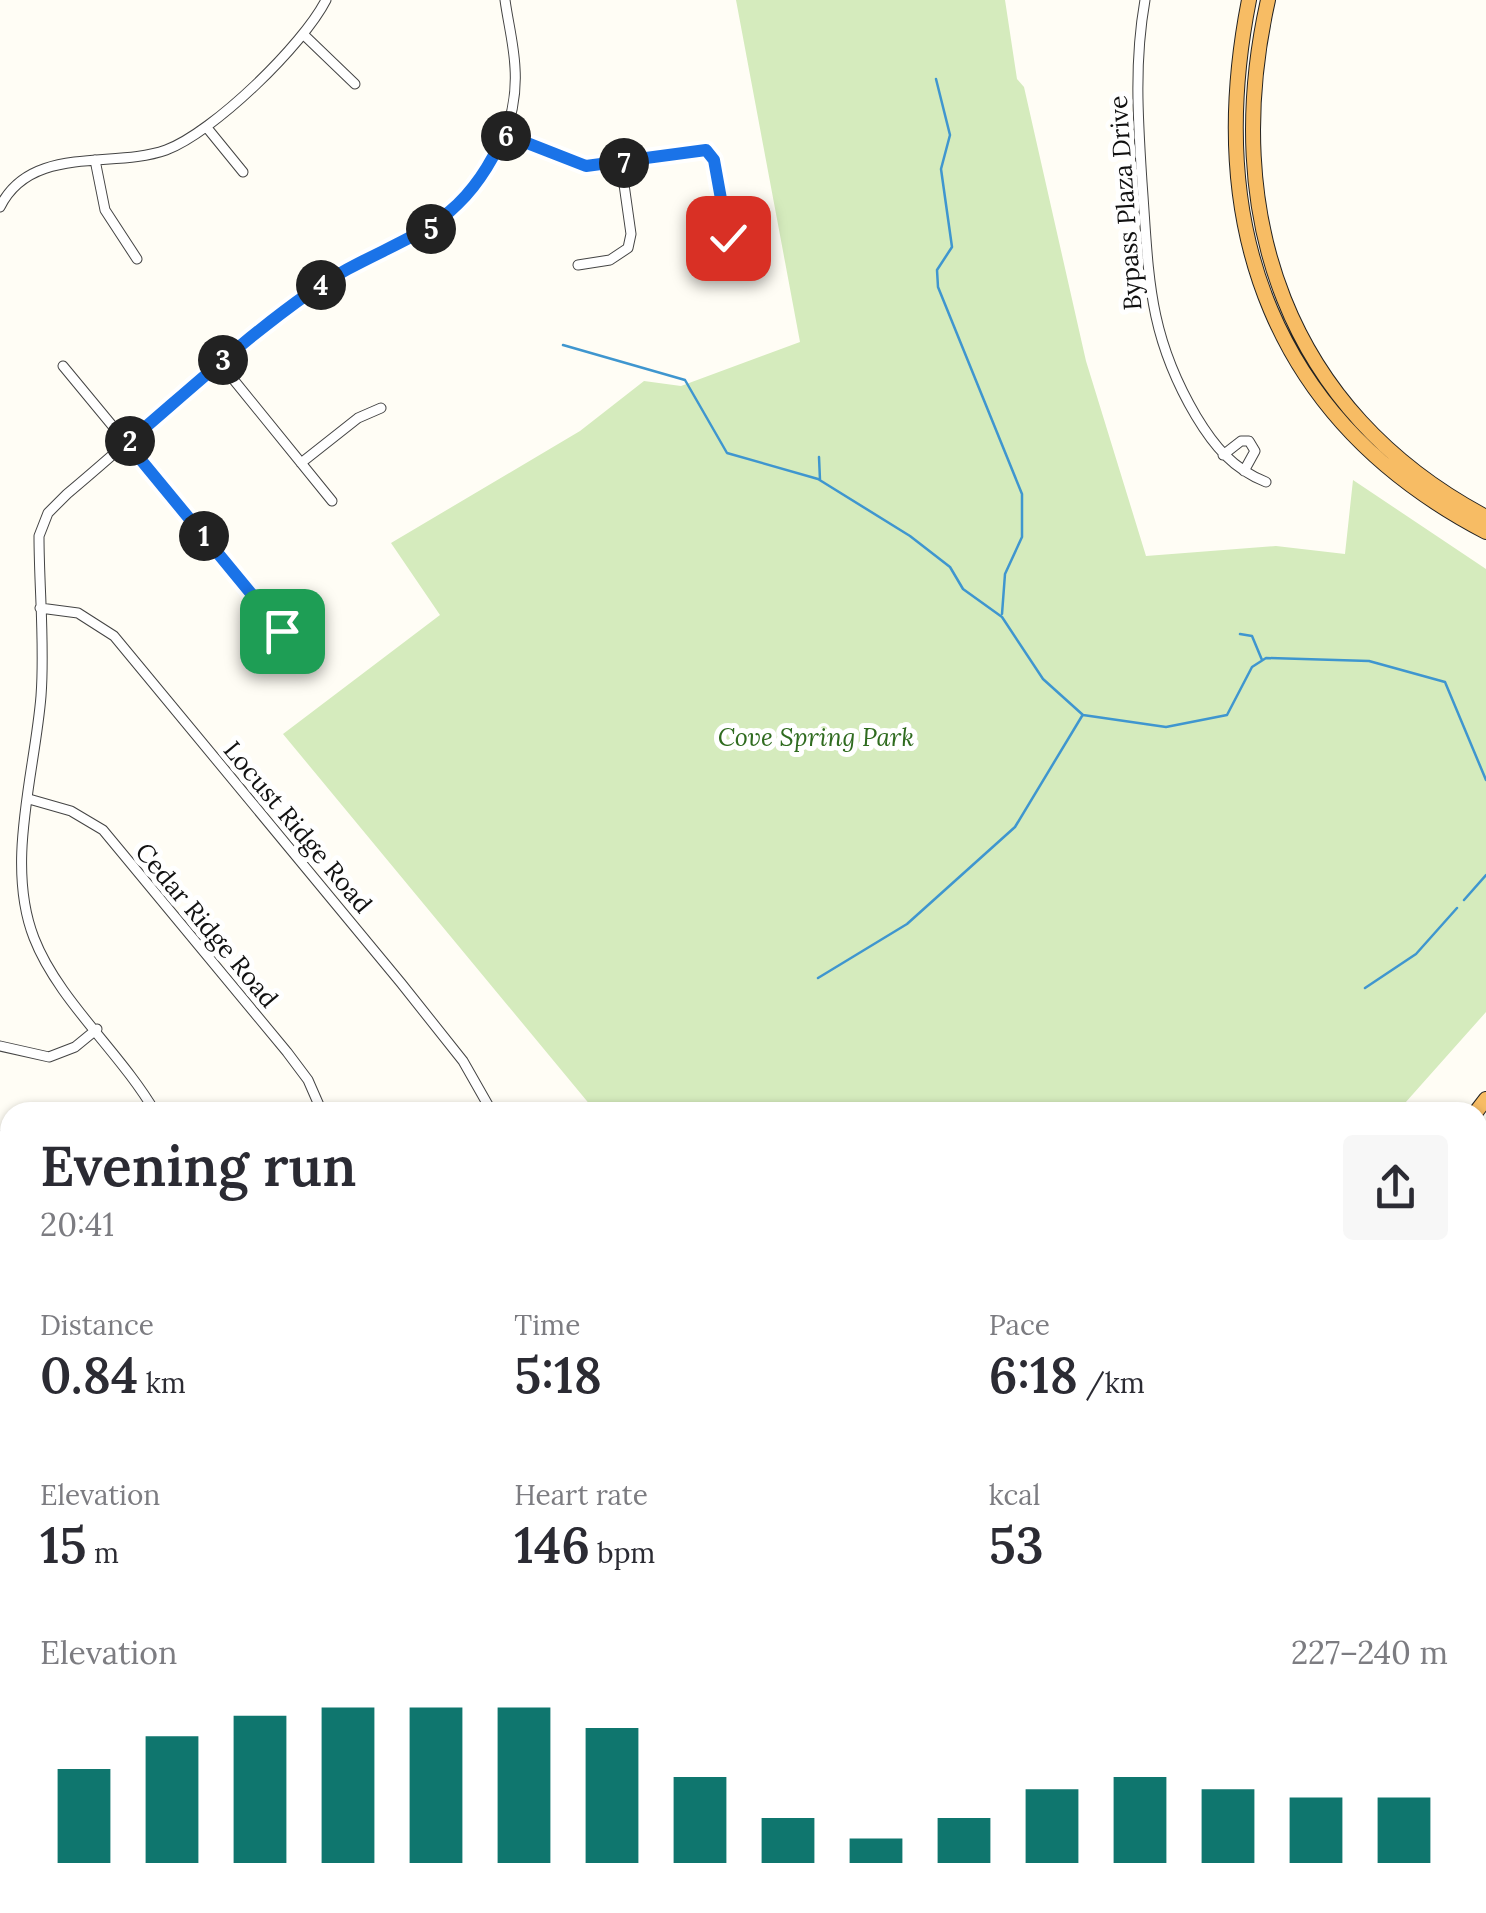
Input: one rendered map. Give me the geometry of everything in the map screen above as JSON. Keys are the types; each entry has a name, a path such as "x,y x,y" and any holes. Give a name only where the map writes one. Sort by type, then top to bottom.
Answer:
{"highway":[{"path":"1249,0 1235,92 1234,143 1249,249 1273,314 1305,374 1356,438 1419,492 1486,532"},
{"path":"1268,0 1254,78 1252,149 1261,221 1281,294 1326,382 1356,419 1409,468 1486,517"}],"street":[{"path":"2,200 44,168 161,152 208,129 303,34 326,0"},
{"path":"149,1102 135,1078 49,968 25,907 22,864 41,692 38,536 48,513 220,363 324,282 450,215 480,183 504,134 516,70 504,0"},
{"name":"Bypass Plaza Drive","path":"1145,0 1136,78 1154,320 1178,384 1223,455 1266,482"},
{"path":"303,34 356,84"},
{"path":"208,129 243,172"},
{"path":"504,134 580,166 693,150 711,154 728,238 723,269"},
{"path":"95,160 105,210 137,258"},
{"path":"578,266 610,260 628,248 631,234 621,163"},
{"path":"220,363 332,501"},
{"path":"63,366 282,631 308,654"},
{"path":"301,463 358,418 381,408"},
{"path":"1223,455 1241,441 1249,441 1255,452 1244,471"},
{"name":"Locust Ridge Road","path":"40,608 78,613 114,636 401,983 463,1061 486,1102"},
{"name":"Cedar Ridge Road","path":"29,799 71,811 103,830 287,1052 316,1102"},
{"path":"0,1046 49,1057 76,1047 96,1029"}],"green space":[{"name":"Cove Spring Park","path":"736,0 1005,0 1017,79 1024,87 1086,361 1146,556 1276,546 1345,554 1353,480 1486,569 1486,1012 1406,1102 588,1102 283,734 440,615 391,543 580,431 644,381 681,386 800,342"}],"waterway":[{"path":"936,79 950,135 941,169 952,247 937,270 938,287 1022,494 1022,537 1005,574 1002,614"},
{"path":"563,345 685,380 727,453 818,479 910,536 950,567 963,589 1002,617 1043,679 1083,715 1166,727 1227,715 1252,667 1266,658 1369,661 1445,682 1486,780"},
{"path":"819,457 820,480"},
{"path":"1240,634 1252,636 1262,660"},
{"path":"818,978 907,924 1015,827 1082,716"},
{"path":"1464,900 1486,875"},
{"path":"1365,988 1416,954 1457,908"}],"route":[{"path":"282,631 127,443 308,294 450,215 480,183 504,134 580,166 706,150 714,160 728,238"}]}
